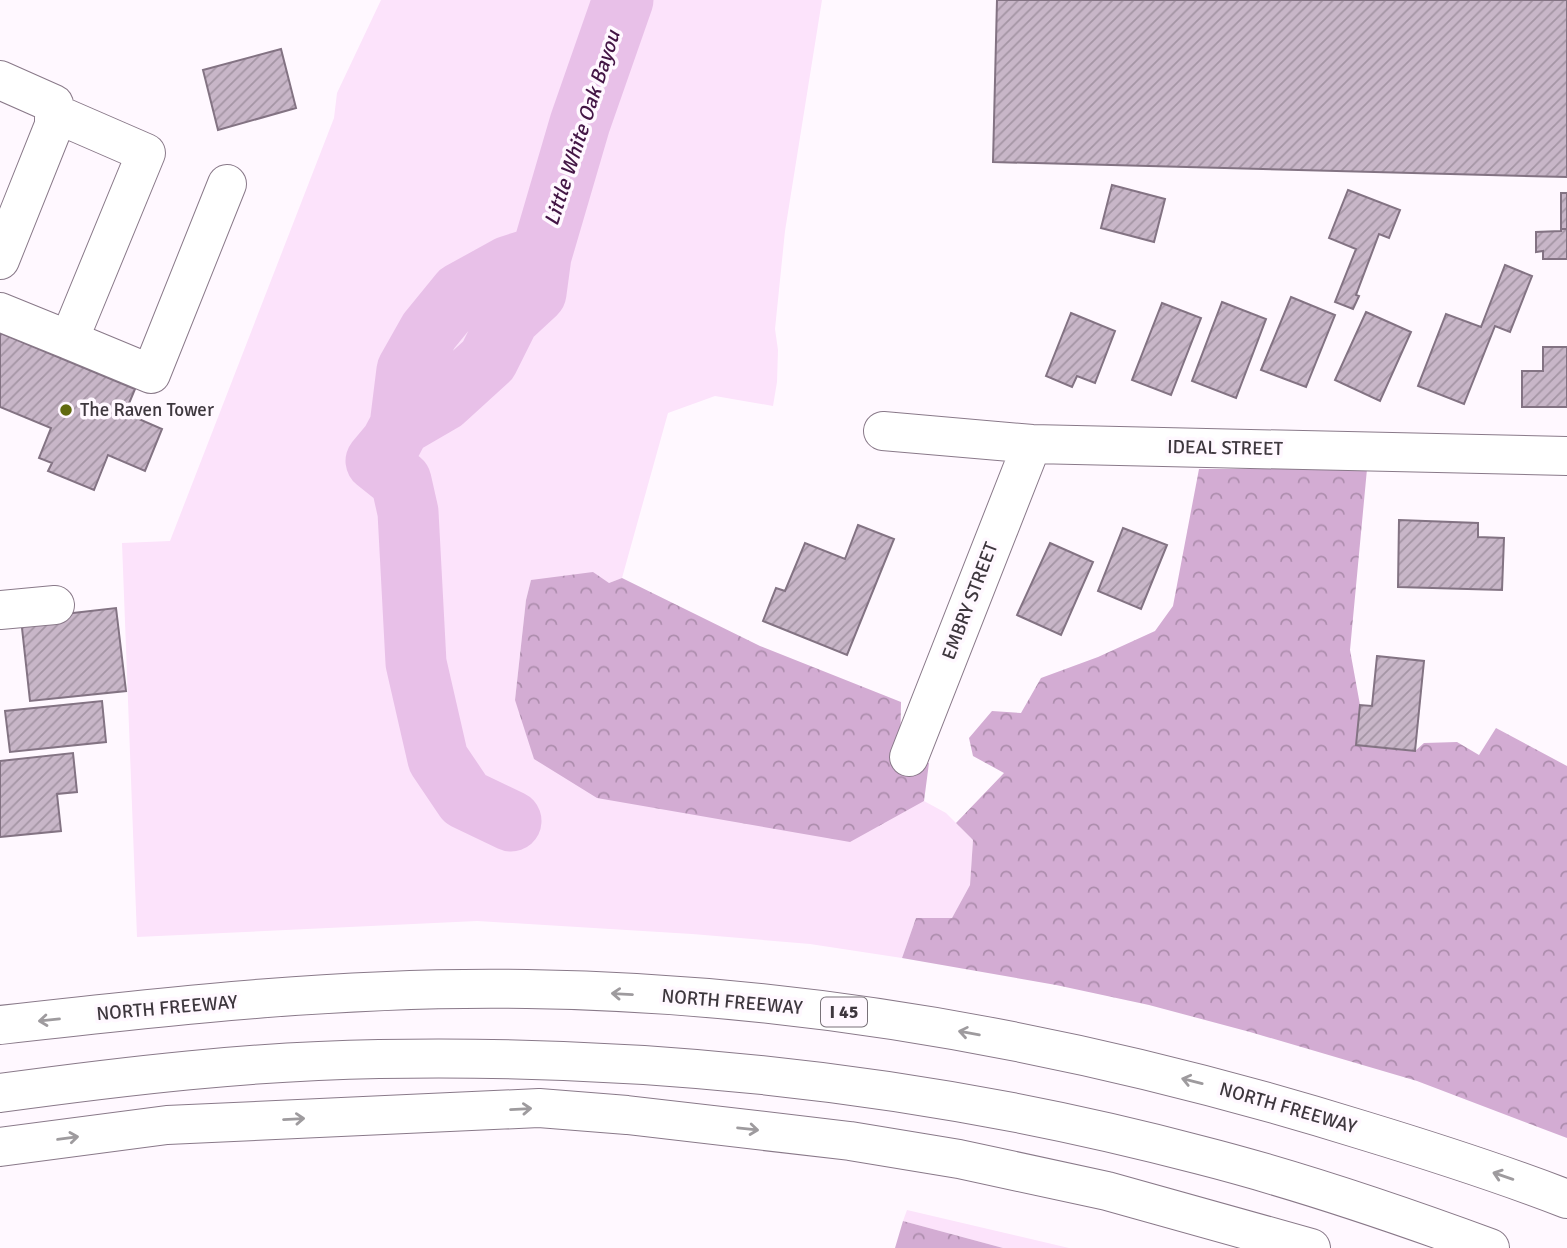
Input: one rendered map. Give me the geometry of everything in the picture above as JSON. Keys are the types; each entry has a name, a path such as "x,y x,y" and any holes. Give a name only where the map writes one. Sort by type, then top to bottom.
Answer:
{"main road":[{"path":"0,80 54,104 54,125 0,260"},
{"path":"54,113 146,153 69,340"},
{"path":"0,312 151,374 227,184"},
{"name":"IDEAL STREET","path":"883,431 1032,444 1567,456"},
{"name":"EMBRY STREET","path":"909,757 1032,444"},
{"path":"0,610 55,605"},
{"name":"NORTH FREEWAY","path":"0,1025 223,1002 379,992 527,989 671,996 835,1010 1056,1048 1204,1084 1437,1153 1567,1199"},
{"path":"0,1093 170,1073 375,1059 522,1059 713,1069 852,1086 998,1109 1100,1130 1202,1155 1390,1212 1490,1248"},
{"path":"0,1147 167,1125 539,1108 627,1115 850,1141 959,1159 1107,1191 1311,1248"},
{"path":"1203,1217 1253,1248"}],"shaded area":[{"path":"381,0 822,0 785,231 775,329 778,350 773,406 715,396 668,413 622,578 609,583 531,580 526,600 515,700 904,810 924,801 946,813 973,840 970,885 952,918 916,918 902,958 810,944 477,921 137,937 122,543 170,541 334,118 337,93"},
{"path":"907,1210 1069,1248 1003,1248 903,1221"}],"green space":[{"path":"1199,469 1367,469 1350,650 1360,705 1356,745 1415,751 1424,743 1457,742 1479,755 1496,728 1567,766 1567,1138 1417,1081 1250,1032 1149,1005 1056,985 902,958 916,918 952,918 970,885 973,840 956,823 1004,773 973,756 969,738 992,711 1021,713 1041,678 1098,657 1155,631 1173,606"},
{"path":"593,572 609,583 622,578 760,646 901,702 900,761 929,763 924,801 850,842 597,798 534,759 515,700 526,600 531,580"},
{"path":"903,1221 1003,1248 895,1248"}],"building":[{"path":"997,0 1567,0 1567,177 993,162"},
{"path":"281,49 296,108 218,130 203,70"},
{"path":"1112,185 1165,199 1154,242 1101,228"},
{"path":"1348,190 1400,210 1389,238 1379,234 1353,309 1335,302 1356,249 1329,238"},
{"path":"1561,193 1567,193 1567,229 1561,229"},
{"path":"1567,229 1567,259 1543,259 1543,251 1536,252 1536,232"},
{"path":"1505,265 1532,276 1510,332 1495,326 1464,404 1418,386 1446,314 1481,327"},
{"path":"1291,297 1335,315 1306,387 1261,370"},
{"path":"1222,302 1266,319 1236,398 1192,381"},
{"path":"1162,303 1201,318 1171,395 1132,380"},
{"path":"1366,312 1411,332 1380,401 1335,380"},
{"path":"1071,313 1115,331 1095,383 1077,376 1072,387 1046,376"},
{"name":"The Raven Tower","path":"0,333 135,389 125,413 162,429 145,471 108,455 94,490 48,471 52,463 39,458 51,428 0,407"},
{"path":"1543,347 1567,347 1567,407 1522,407 1522,371 1543,371"},
{"path":"1399,520 1478,523 1478,537 1504,538 1502,590 1398,587"},
{"path":"858,525 894,539 847,655 763,621 776,588 785,591 805,543 845,559"},
{"path":"1123,528 1167,545 1141,609 1098,591"},
{"path":"1050,543 1093,562 1061,635 1017,615"},
{"path":"116,608 126,691 30,701 21,619"},
{"path":"1377,656 1424,661 1415,751 1356,745 1360,705 1372,706"},
{"path":"102,701 106,742 10,752 5,711"},
{"path":"73,753 77,792 57,794 61,831 0,837 0,761"}],"waterway":[{"name":"Little White Oak Bayou","path":"511,821 465,799 438,759 416,663 408,512 401,481 376,461 391,443 400,426 407,370 429,331 460,293 509,266 541,256 580,123 623,0"},
{"name":"Little White Oak Bayou","path":"400,426 443,401 488,360 509,318 536,293 541,256"}],"place":[{"name":"The Raven Tower","path":"66,410"}]}
